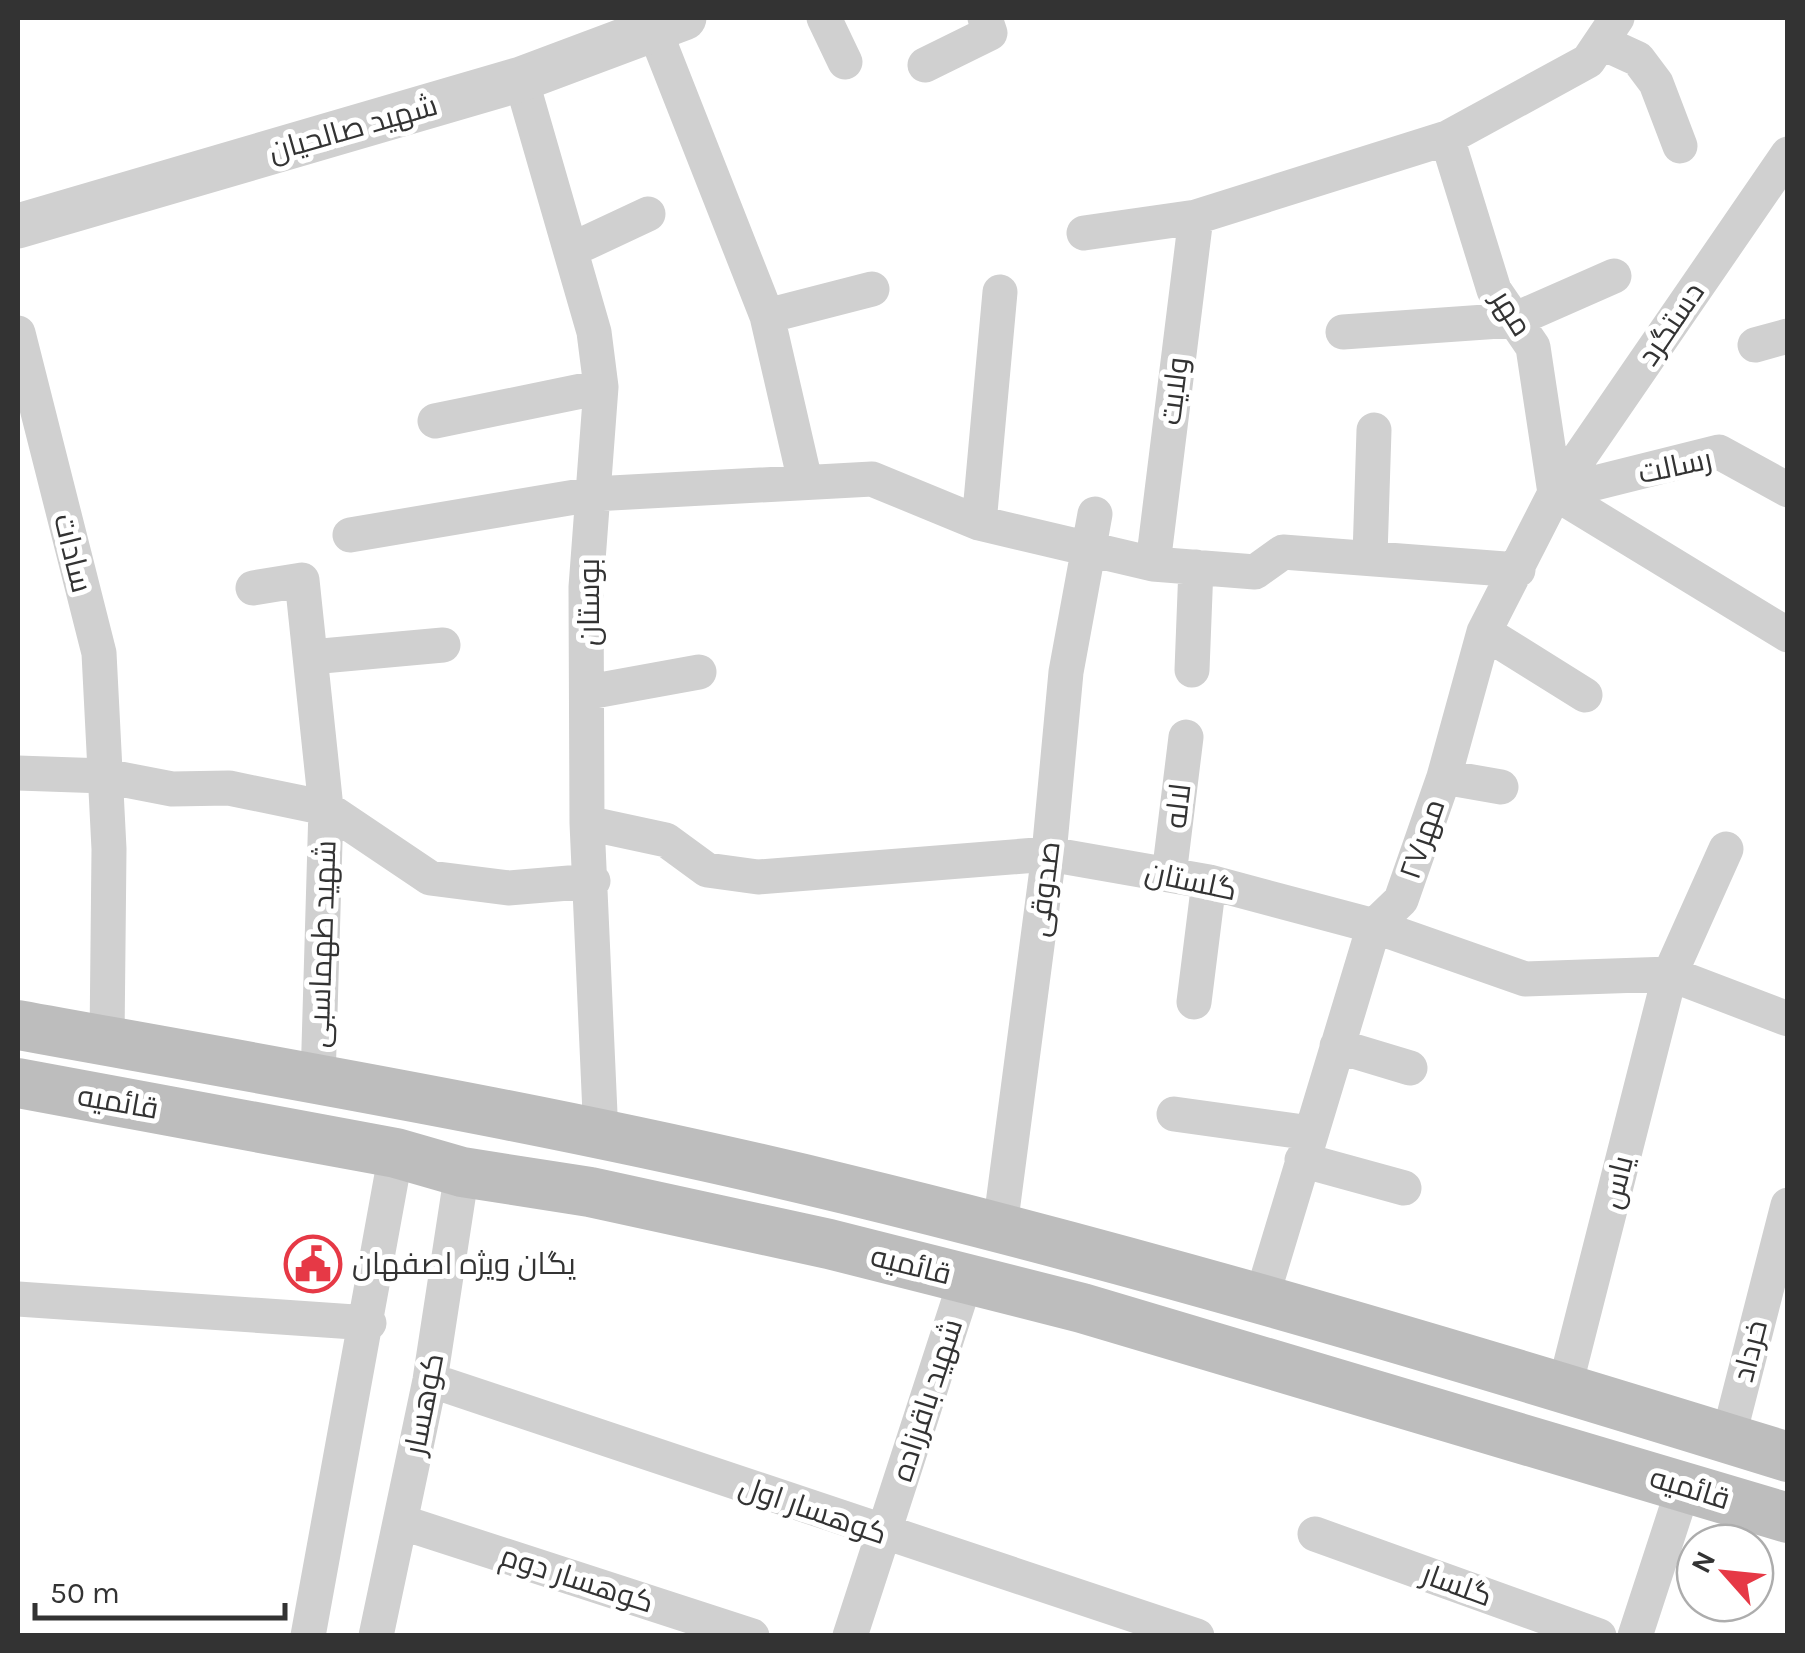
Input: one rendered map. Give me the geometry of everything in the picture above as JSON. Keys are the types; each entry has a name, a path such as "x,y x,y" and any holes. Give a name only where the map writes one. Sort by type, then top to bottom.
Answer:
{"main road":[{"name":"قائمیه","path":"18,1025 318,1080 843,1188 1261,1300 1788,1458"},
{"name":"قائمیه","path":"18,1083 396,1154 462,1172 717,1218 830,1244 1082,1308 1788,1518"},
{"path":"717,1218 734,1198 735,1174 730,1162"},
{"path":"830,1244 824,1232 826,1207 843,1188"}],"street":[{"path":"824,18 845,62"},
{"path":"925,65 990,32 985,18"},
{"path":"669,23 767,316 805,481"},
{"name":"شهید صالحیان","path":"18,226 520,79 669,23"},
{"path":"1084,233 1196,217 1447,138 1588,61 1609,30 1656,83 1680,146"},
{"name":"بوستان","path":"520,79 594,332 600,387 586,587 587,823 593,880 601,1136"},
{"name":"مهر","path":"1447,138 1494,290 1533,347 1556,494"},
{"name":"دستگرد","path":"1556,494 1788,154"},
{"path":"571,250 648,214"},
{"name":"ولایت","path":"1153,564 1196,217"},
{"path":"1343,332 1514,320 1614,276"},
{"path":"767,316 872,289"},
{"path":"980,524 1000,292"},
{"name":"سادات","path":"18,333 98,653 105,776 107,1041"},
{"path":"435,421 600,387"},
{"path":"1370,556 1374,430"},
{"name":"رسالت","path":"1556,494 1719,452 1788,490"},
{"path":"350,535 592,494 872,478 980,524 1153,564 1254,572 1283,552 1518,570"},
{"path":"1556,494 1788,636"},
{"name":"مهر۲۷","path":"1261,1300 1374,926 1400,900 1444,776 1484,632 1556,494"},
{"name":"صدوقی","path":"1000,1228 1049,854 1066,672 1095,514"},
{"path":"1192,670 1196,567"},
{"name":"شهید طهماسبی","path":"253,588 302,580 326,808 318,1080"},
{"path":"1484,632 1585,695"},
{"path":"311,657 443,645"},
{"path":"589,692 700,672"},
{"name":"لاله","path":"1169,875 1186,737"},
{"path":"18,772 105,776 172,789 230,788 326,808 430,878 508,888 593,880"},
{"path":"1444,776 1502,787"},
{"name":"گلستان","path":"587,823 666,840 706,870 758,877 1049,854 1209,882 1374,926 1525,979 1670,974 1788,1019"},
{"name":"یاس","path":"1564,1390 1670,974 1726,849"},
{"path":"1194,1002 1209,882"},
{"path":"1337,1046 1410,1068"},
{"path":"1174,1114 1307,1146 1404,1188"},
{"path":"308,1636 369,1323 396,1154"},
{"name":"کوهسار","path":"376,1636 430,1380 462,1172"},
{"name":"خرداد","path":"1728,1439 1786,1213"},
{"name":"شهید باقرزاده","path":"850,1636 966,1279"},
{"path":"18,1299 369,1323"},
{"name":"کوهسار اول","path":"430,1380 1197,1636"},
{"path":"1635,1636 1684,1486"},
{"name":"کوهسار دوم","path":"401,1522 752,1636"},
{"name":"گلسار","path":"1315,1534 1599,1636"}],"place":[{"name":"یگان ویژه اصفهان","path":"313,1264"}]}
